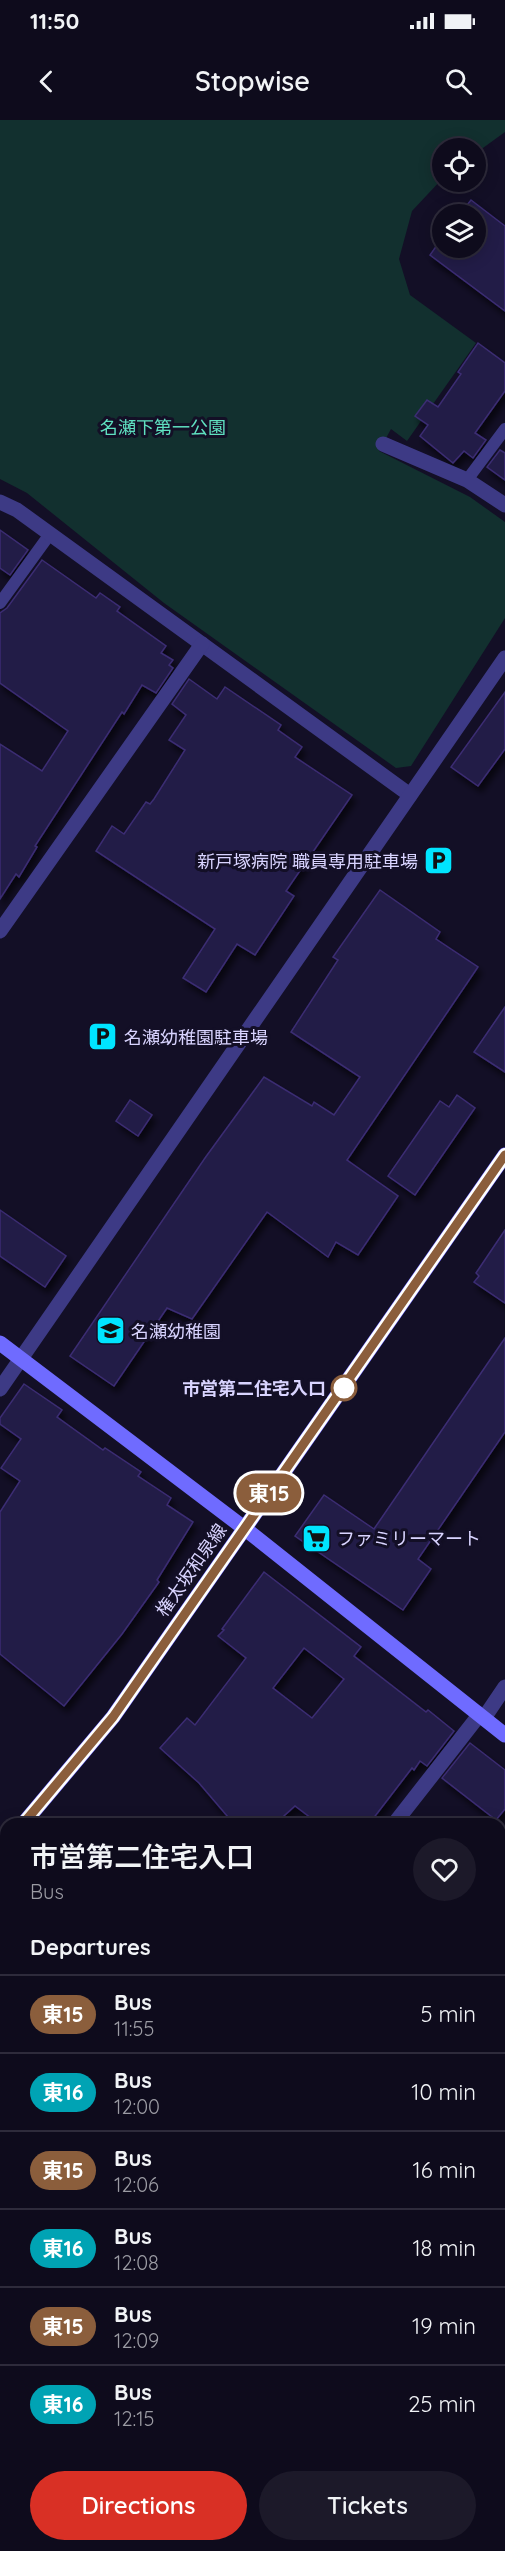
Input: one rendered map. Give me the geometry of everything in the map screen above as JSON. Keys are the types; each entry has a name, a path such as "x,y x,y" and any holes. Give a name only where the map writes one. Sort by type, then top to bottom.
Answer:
{"street":[{"path":"382,444 467,480 505,505"},
{"path":"0,502 18,510 410,795"},
{"path":"0,931 202,644"},
{"path":"0,1389 505,658"},
{"name":"権太坂和泉線","path":"28,1818 113,1717 505,1155"},
{"path":"0,1343 244,1528 505,1735"},
{"path":"399,1818 505,1687"}],"lane":[{"path":"467,480 505,429"},
{"path":"0,603 50,534"}],"green space":[{"name":"名瀬下第一公園","path":"0,120 505,120 505,132 486,146 486,138 432,138 432,190 412,211 399,259 410,295 476,343 407,441 391,429 379,451 470,497 505,522 505,618 411,766 396,768 164,603 27,493 0,479"}],"building":[{"path":"486,211 505,226 505,311 434,258 486,258"},
{"path":"478,343 505,363 505,391 475,433 486,440 473,458 464,451 453,463 420,436 428,425 415,416 427,400 438,407 461,374 458,372"},
{"path":"500,450 505,453 505,480 487,467"},
{"path":"0,530 28,550 10,575 0,568"},
{"path":"42,560 96,598 100,593 120,607 117,611 166,646 161,653 173,660 169,665 173,668 156,693 142,685 35,846 37,847 19,877 16,874 0,899 0,744 42,771 68,731 0,683 0,613 7,608"},
{"path":"189,679 217,699 225,687 281,725 278,730 302,747 295,757 352,795 286,891 294,896 255,955 237,944 206,992 183,978 215,929 96,851 112,826 124,834 146,802 150,804 154,799 185,750 169,740 186,715 172,704"},
{"path":"505,692 505,749 478,786 451,767"},
{"path":"380,890 440,932 436,939 478,967 347,1160 398,1196 358,1255 336,1242 328,1257 267,1212 192,1319 167,1308 114,1386 70,1356 205,1158 264,1077 312,1106 314,1102 334,1115 360,1077 291,1032 338,960 333,957"},
{"path":"505,1007 505,1072 474,1052"},
{"path":"457,1095 475,1108 415,1195 388,1176 440,1101 449,1107"},
{"path":"130,1100 152,1115 138,1136 116,1121"},
{"path":"0,1210 66,1256 45,1287 0,1256"},
{"path":"505,1230 505,1303 474,1282 479,1276 476,1273"},
{"path":"505,1338 505,1432 418,1559 431,1569 403,1610 295,1536 324,1495 374,1529"},
{"path":"24,1384 62,1410 57,1417 103,1450 105,1448 141,1472 138,1476 171,1498 167,1505 193,1522 157,1580 159,1582 122,1634 64,1706 0,1654 0,1512 20,1481 1,1468 21,1439 0,1424 0,1418"},
{"path":"264,1572 361,1647 354,1656 454,1731 427,1766 420,1761 414,1770 412,1768 374,1818 311,1818 295,1806 282,1818 229,1818 199,1783 160,1748 187,1718 195,1725 246,1658 218,1636 224,1630 222,1629","holes":["304,1648 344,1679 312,1718 273,1688"]},
{"path":"470,1743 505,1770 505,1809 498,1818 493,1818 442,1778"}],"bus line":[{"name":"東15","path":"28,1818 113,1717 505,1155"}],"place":[{"name":"新戸塚病院 職員専用駐車場","path":"439,861"},
{"name":"名瀬幼稚園駐車場","path":"103,1037"},
{"name":"名瀬幼稚園","path":"110,1331"},
{"name":"市営第二住宅入口","path":"344,1388"},
{"name":"ファミリーマート","path":"316,1538"}]}
